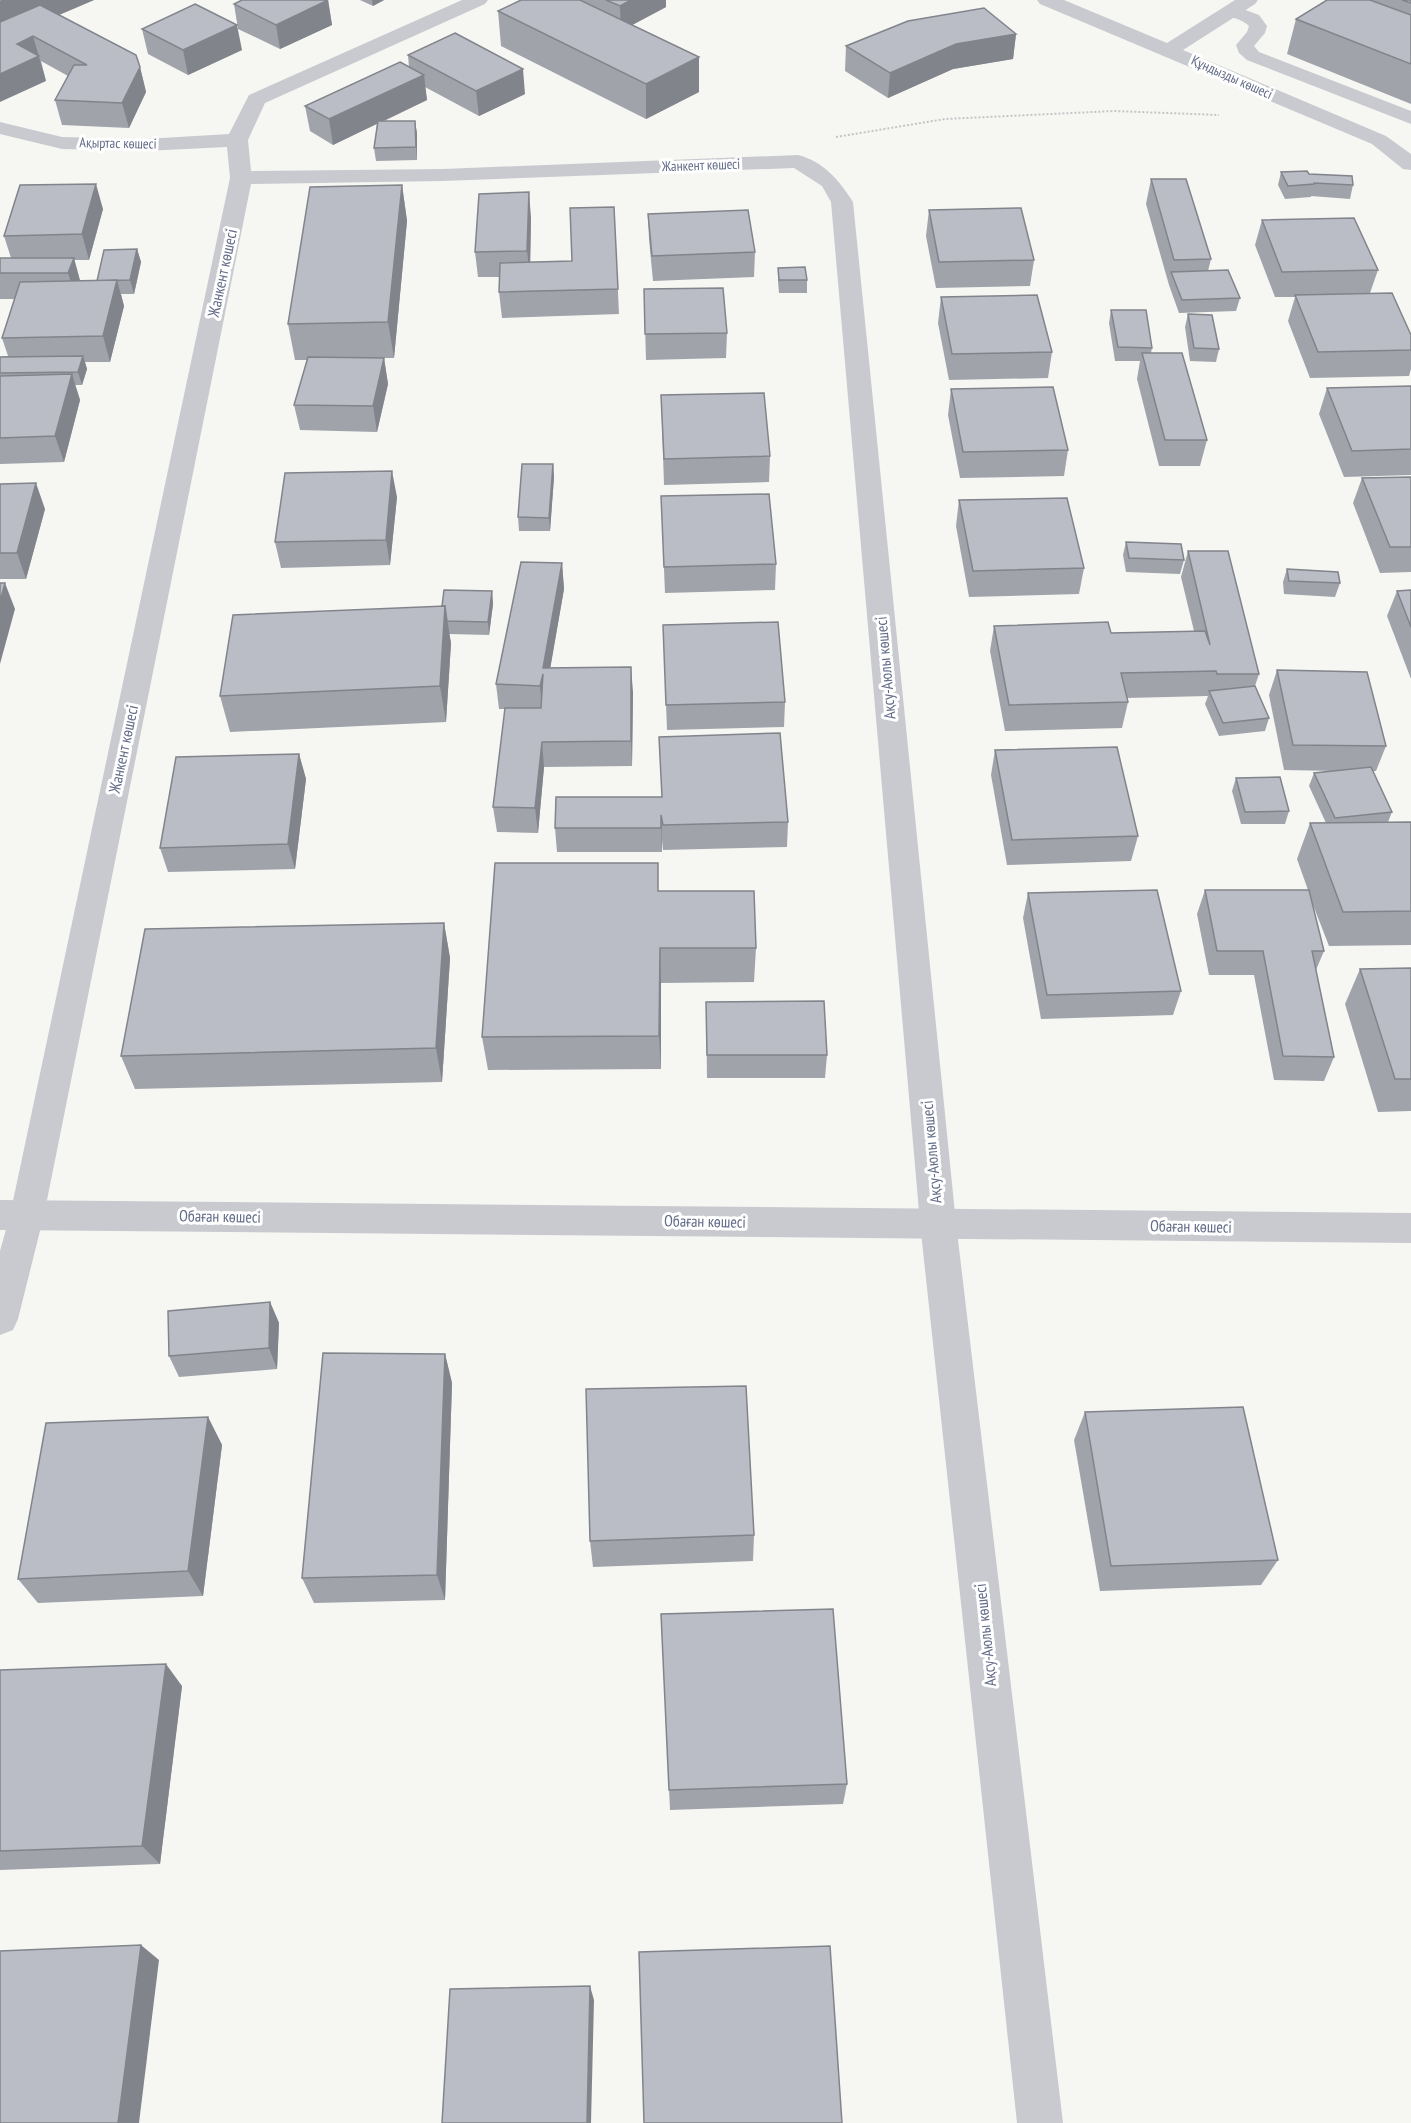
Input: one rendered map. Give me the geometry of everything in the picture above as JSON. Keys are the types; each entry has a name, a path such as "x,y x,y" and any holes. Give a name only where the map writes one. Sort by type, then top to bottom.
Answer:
{"street":[{"path":"237,140 256,99 478,0"},
{"name":"Құндызды көшесі","path":"1047,0 1379,140 1411,164"},
{"path":"1170,50 1240,5"},
{"name":"Ақыртас көшесі","path":"0,128 62,142 145,145 237,140"},
{"name":"Жанкент көшесі","path":"0,1319 14,1215 241,178 237,140"},
{"name":"Жанкент көшесі","path":"241,178 443,175 798,161"},
{"name":"Ақсу-Аюлы көшесі","path":"798,161 830,182 842,202 938,1223 1040,2123"},
{"name":"Обаған көшесі","path":"14,1215 1411,1228"}],"lane":[{"path":"1240,5 1258,26 1256,33 1245,45 1245,49 1253,56 1411,118"}],"path":[{"path":"798,161 827,138 945,119 1114,111 1226,115"}],"building":[{"path":"242,0 328,0 276,25 234,4"},
{"path":"521,0 580,0 699,57 646,84 498,11"},
{"path":"606,0 631,0 620,6"},
{"path":"1327,0 1370,0 1411,15 1411,64 1296,19"},
{"path":"195,4 237,25 183,50 142,29"},
{"path":"40,5 136,55 140,67 122,103 55,100 74,65 87,65 33,36 17,44 39,56 0,74 0,22"},
{"path":"984,8 1016,34 956,44 890,73 846,46 908,21"},
{"path":"455,33 523,69 476,91 408,55"},
{"path":"400,62 424,75 329,119 305,106"},
{"path":"378,121 415,121 416,147 374,148"},
{"path":"1307,171 1309,174 1352,176 1353,185 1314,183 1288,186 1281,172"},
{"path":"1151,179 1186,179 1211,259 1174,260"},
{"path":"96,184 82,234 4,236 20,185"},
{"path":"402,185 388,322 288,324 310,187"},
{"path":"529,192 527,251 475,252 479,194"},
{"path":"614,207 618,289 499,292 500,263 572,261 570,208"},
{"path":"1021,208 1034,260 939,262 929,210"},
{"path":"748,210 755,252 652,256 648,214"},
{"path":"1354,218 1378,270 1282,272 1262,220"},
{"path":"137,249 130,280 97,281 104,250"},
{"path":"0,258 74,258 68,273 0,273"},
{"path":"805,267 807,280 779,280 778,268"},
{"path":"1228,270 1240,298 1182,300 1171,272"},
{"path":"117,280 103,336 2,338 20,282"},
{"path":"723,288 727,333 645,334 644,289"},
{"path":"1392,293 1411,335 1411,350 1318,352 1295,295"},
{"path":"1037,295 1052,352 952,354 941,297"},
{"path":"1111,310 1146,310 1152,348 1118,347"},
{"path":"1188,314 1212,315 1219,349 1194,348"},
{"path":"1142,353 1182,353 1207,440 1165,440"},
{"path":"83,356 78,372 0,373 0,357"},
{"path":"308,357 384,358 373,406 294,405"},
{"path":"72,374 55,436 0,438 0,376"},
{"path":"1411,386 1411,449 1352,451 1327,388"},
{"path":"1053,387 1068,450 963,452 951,389"},
{"path":"764,393 770,456 664,459 661,395"},
{"path":"522,464 553,464 549,518 518,517"},
{"path":"392,471 386,540 275,542 285,473"},
{"path":"1411,477 1411,547 1390,547 1362,478"},
{"path":"36,483 17,553 0,553 0,484"},
{"path":"769,494 776,564 664,567 661,496"},
{"path":"1067,498 1084,568 973,571 959,500"},
{"path":"1126,542 1181,544 1184,560 1129,558"},
{"path":"1188,551 1228,551 1259,674 1217,674 1216,671 1121,673 1128,702 1009,705 994,626 1108,622 1111,633 1205,631 1210,645"},
{"path":"521,562 562,563 543,668 631,667 631,741 542,742 535,808 493,807 505,708 541,708 543,674 540,686 496,684"},
{"path":"1287,569 1338,572 1340,583 1289,581"},
{"path":"0,583 5,583 0,602"},
{"path":"444,590 492,591 488,622 447,621 445,606 442,606"},
{"path":"1411,590 1411,627 1397,591"},
{"path":"445,606 440,686 220,696 233,615"},
{"path":"778,622 785,702 666,705 663,625"},
{"path":"1277,670 1367,672 1386,746 1293,745"},
{"path":"1255,686 1269,718 1223,723 1209,691"},
{"path":"780,733 788,822 663,825 661,815 661,828 555,828 556,797 662,797 659,737"},
{"path":"1117,747 1138,836 1012,840 995,750"},
{"path":"299,754 288,844 160,848 176,757"},
{"path":"1371,767 1392,812 1335,818 1314,773"},
{"path":"1280,777 1289,811 1245,812 1236,778"},
{"path":"1411,822 1411,911 1343,912 1310,823"},
{"path":"495,863 658,863 658,891 754,891 756,948 660,948 659,1036 482,1037"},
{"path":"1157,890 1181,991 1047,995 1028,893"},
{"path":"1205,890 1309,890 1324,951 1312,951 1334,1057 1283,1056 1263,951 1217,951"},
{"path":"444,923 436,1048 121,1056 145,929"},
{"path":"1411,968 1411,1079 1395,1079 1360,969"},
{"path":"824,1001 827,1055 707,1055 706,1002"},
{"path":"270,1302 269,1348 169,1356 168,1311"},
{"path":"323,1353 445,1354 437,1575 302,1578"},
{"path":"746,1386 754,1535 590,1541 586,1389"},
{"path":"1243,1407 1278,1560 1111,1566 1085,1412"},
{"path":"208,1417 188,1571 18,1579 46,1423"},
{"path":"833,1609 847,1784 669,1790 661,1614"},
{"path":"166,1664 142,1846 0,1851 0,1670"},
{"path":"141,1945 118,2123 0,2123 0,1951"},
{"path":"830,1946 842,2123 644,2123 639,1952"},
{"path":"590,1986 587,2123 442,2123 450,1989"}]}
